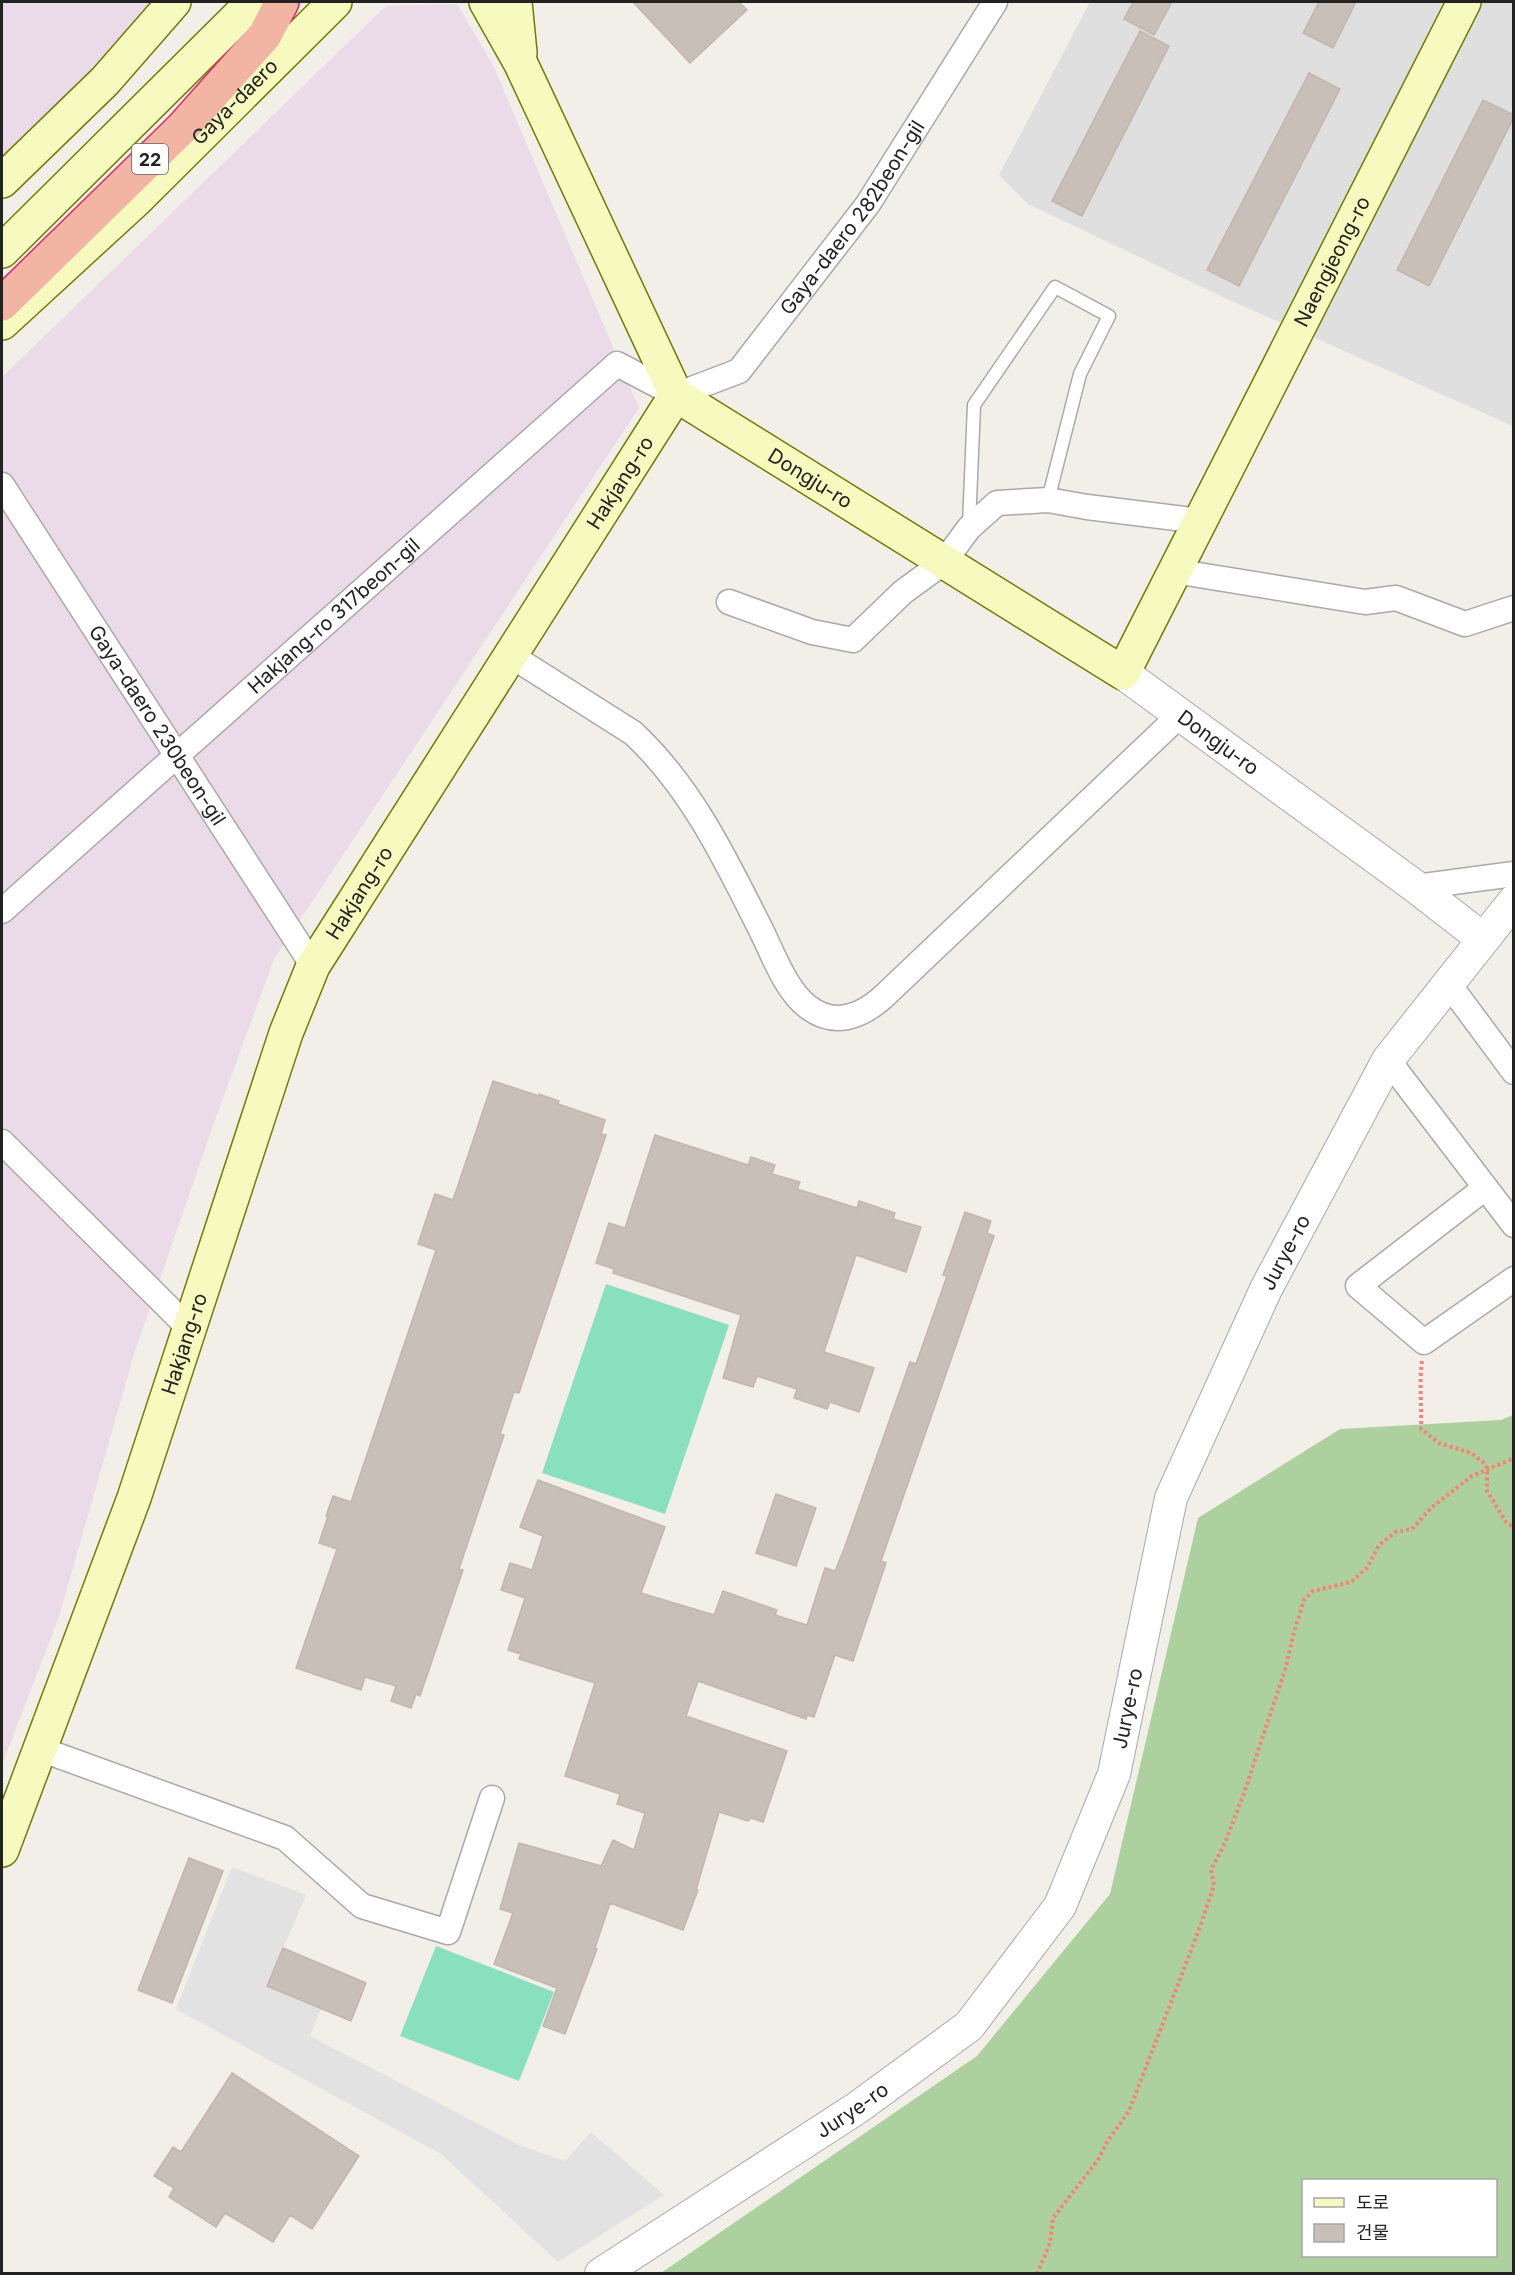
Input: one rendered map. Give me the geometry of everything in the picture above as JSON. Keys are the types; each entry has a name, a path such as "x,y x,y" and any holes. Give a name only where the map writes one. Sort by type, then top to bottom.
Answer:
{"highway":[{"name":"22","path":"2,274 157,125 218,59 247,22 257,2"},
{"name":"22","path":"2,304 183,127 265,35 282,2"}],"main road":[{"path":"2,181 105,81 174,2"},
{"path":"2,251 253,2"},
{"name":"Gaya-daero","path":"2,323 136,200 335,2"},
{"path":"486,2 521,64 676,395"},
{"path":"515,2 521,64"},
{"name":"Naengjeong-ro","path":"1123,674 1464,2"},
{"path":"2,234 86,168"},
{"path":"2,345 136,200"},
{"name":"Dongju-ro","path":"676,395 1123,674"},
{"name":"Hakjang-ro","path":"2,1850 134,1498 286,1033 313,966 676,395"}],"street":[{"name":"Gaya-daero 282beon-gil","path":"676,395 739,371 868,204 995,2"},
{"name":"Hakjang-ro 317beon-gil","path":"2,911 617,364 676,395"},
{"name":"Gaya-daero 230beon-gil","path":"2,484 313,966"},
{"path":"729,602 812,632 853,640 903,592 944,562 969,528 998,503 1048,500 1200,521"},
{"path":"1174,572 1365,602 1396,598 1465,624 1514,609"},
{"path":"510,655 633,733 645,744 704,820 757,921 778,967 792,988 807,1006 822,1015 837,1018 854,1017 868,1010 882,998 1180,715"},
{"name":"Dongju-ro","path":"1123,674 1416,887 1483,939"},
{"path":"1416,887 1514,874"},
{"name":"Jurye-ro","path":"602,2274 857,2108 969,2026 1060,1906 1114,1774 1171,1498 1266,1289 1388,1060 1514,901"},
{"path":"1448,982 1514,1072"},
{"path":"1388,1060 1514,1225"},
{"path":"2,1142 190,1329"},
{"path":"1485,1188 1358,1286 1424,1342 1514,1279"},
{"path":"40,1749 285,1838 362,1906 448,1932 492,1798"}],"lane":[{"path":"969,528 974,405 1055,288 1108,316 1080,374 1048,500"}],"path":[{"path":"1424,1342 1420,1377 1423,1403 1421,1429 1439,1443 1471,1453 1483,1462 1487,1468 1486,1491 1506,1522 1514,1528"},
{"path":"1037,2274 1050,2243 1053,2218 1098,2160 1107,2142 1129,2111 1214,1886 1211,1870 1225,1843 1243,1796 1286,1667 1304,1600 1313,1591 1351,1582 1367,1568 1379,1545 1396,1532 1412,1529 1432,1508 1473,1476 1514,1458"}],"shaded area":[{"path":"2,2 166,2 2,181"},
{"path":"1090,2 1513,2 1513,426 1225,298 1028,204 999,175"},
{"path":"457,4 493,65 639,408 274,959 135,1351 59,1617 2,1765 2,377 386,6"},
{"path":"232,1867 306,1895 267,1986 321,2009 310,2036 519,2145 565,2161 591,2132 664,2195 558,2262 441,2154 176,2009"}],"green space":[{"path":"606,1284 729,1325 665,1514 542,1473"},
{"path":"1513,1415 1513,2273 661,2273 977,2056 1110,1894 1198,1518 1340,1429 1501,1420"},
{"path":"436,1946 554,1992 519,2081 400,2036"}],"building":[{"path":"633,2 739,2 747,10 690,63"},
{"path":"1133,2 1172,2 1154,35 1124,19"},
{"path":"1319,2 1356,2 1333,48 1303,33"},
{"path":"1140,31 1169,46 1082,216 1052,201"},
{"path":"1309,73 1340,89 1239,286 1207,270"},
{"path":"1483,100 1514,117 1429,286 1397,270"},
{"path":"493,1081 539,1096 539,1094 559,1101 558,1104 605,1120 601,1134 606,1135 519,1393 514,1392 500,1434 504,1435 459,1569 463,1570 420,1696 416,1694 411,1708 391,1701 396,1686 365,1677 361,1690 296,1668 337,1549 319,1543 328,1516 326,1516 333,1496 351,1502 436,1250 418,1244 428,1214 435,1194 453,1200"},
{"path":"655,1135 748,1165 751,1157 775,1165 772,1174 800,1182 797,1189 857,1208 859,1201 895,1213 893,1219 921,1227 906,1272 856,1255 824,1352 874,1368 859,1412 830,1402 827,1409 794,1398 797,1389 757,1376 753,1387 723,1378 741,1315 613,1273 614,1269 596,1263 609,1223 625,1228"},
{"path":"965,1212 991,1221 987,1233 994,1236 881,1561 886,1563 853,1661 835,1655 814,1717 807,1715 806,1719 698,1681 686,1716 787,1751 763,1822 751,1818 748,1821 719,1812 696,1890 698,1890 683,1930 610,1903 595,1948 597,1949 565,2034 543,2026 557,1988 494,1964 513,1913 500,1909 519,1843 601,1866 613,1840 634,1850 645,1813 617,1804 620,1794 565,1776 595,1683 519,1659 521,1654 508,1650 525,1598 501,1590 510,1563 532,1570 543,1536 520,1527 538,1480 665,1527 641,1593 714,1615 723,1591 777,1610 775,1615 807,1625 825,1568 835,1571 844,1549 910,1362 916,1364 947,1276 943,1275"},
{"path":"776,1494 816,1508 796,1566 756,1553"},
{"path":"189,1858 223,1871 172,2003 138,1990"},
{"path":"283,1948 366,1983 351,2021 267,1986"},
{"path":"232,2073 359,2156 312,2229 290,2215 273,2242 225,2213 216,2227 169,2197 174,2188 154,2176 173,2147 181,2152"}]}
